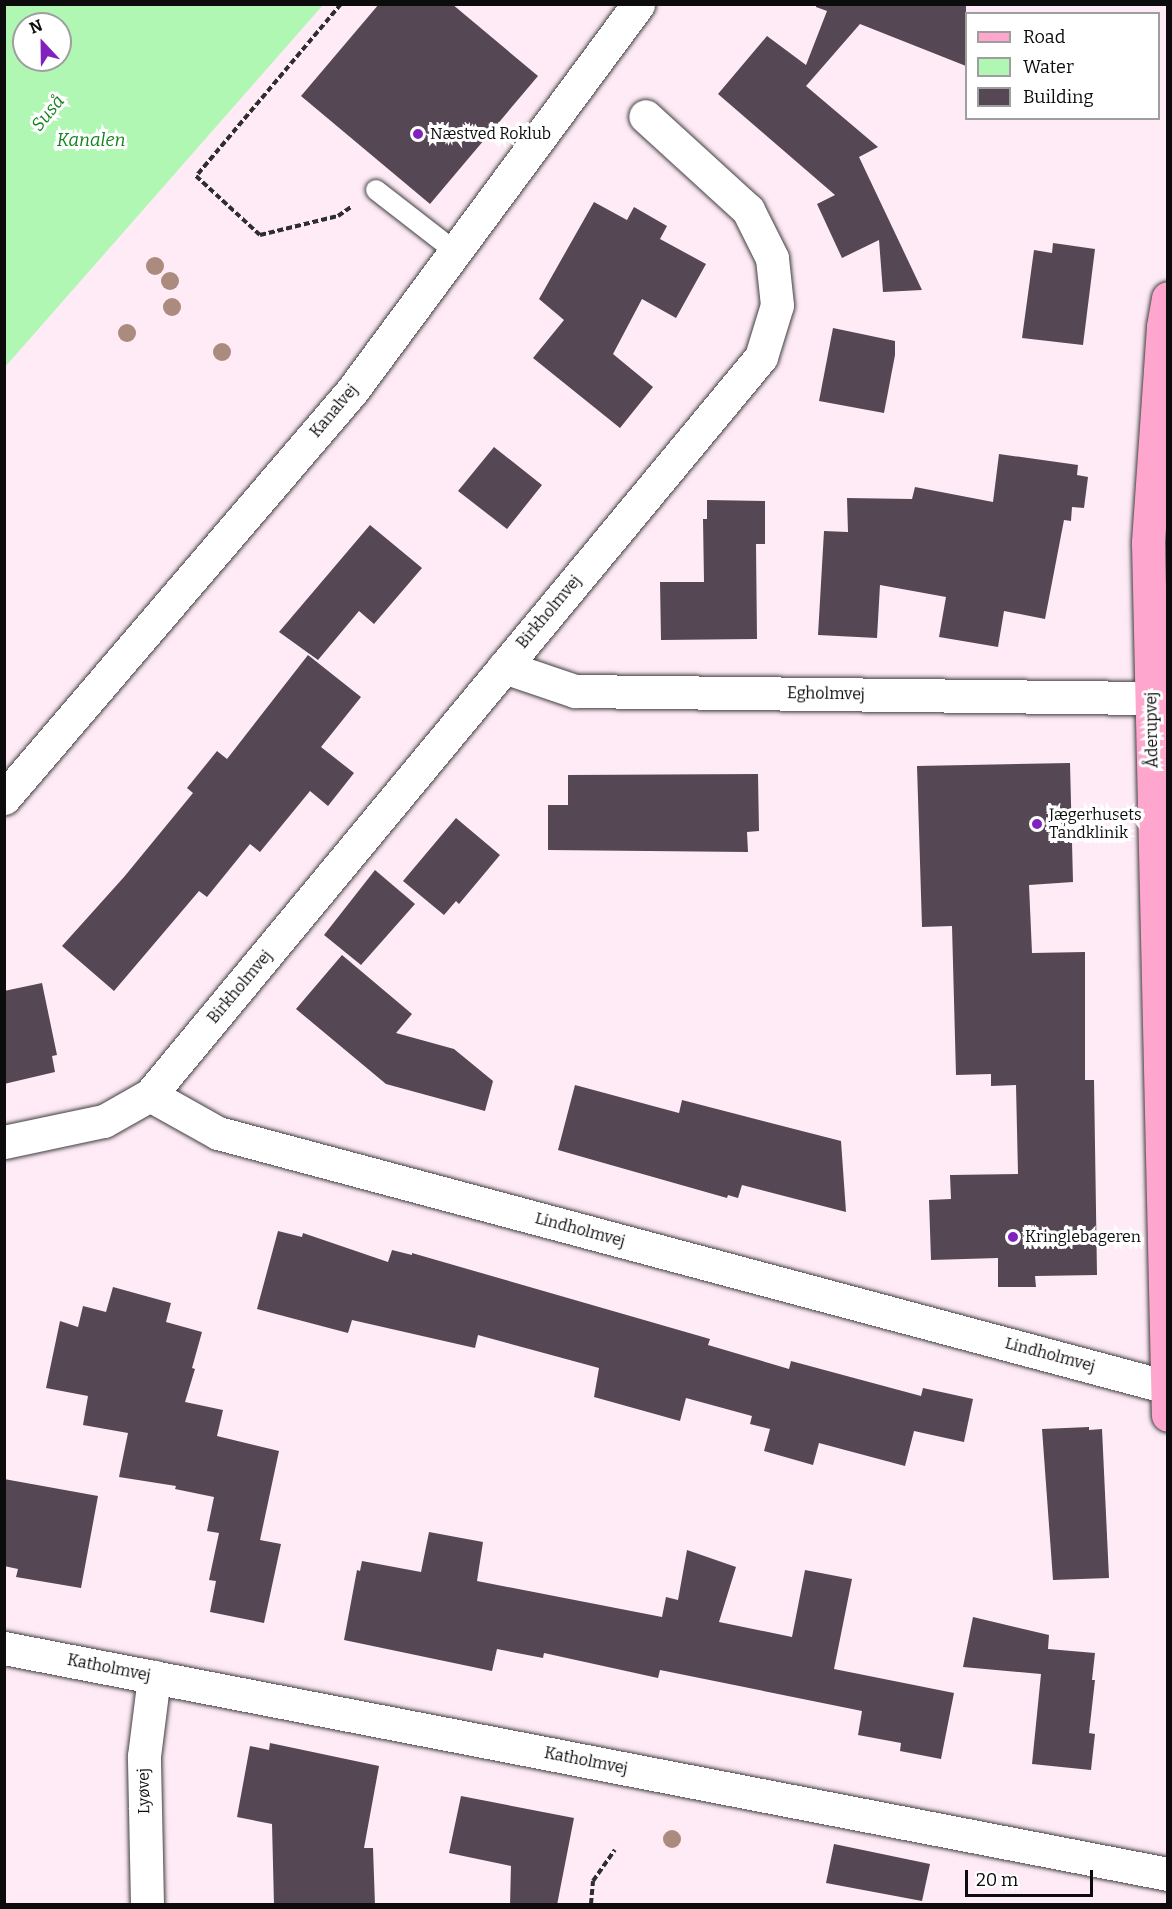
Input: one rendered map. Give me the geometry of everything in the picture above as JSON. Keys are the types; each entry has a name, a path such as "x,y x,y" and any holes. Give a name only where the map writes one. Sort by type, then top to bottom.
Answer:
{"street":[{"name":"Kanalvej","path":"4,798 352,392 638,4"},
{"name":"Birkholmvej","path":"150,1095 761,357 777,305 772,258 748,210 645,116"},
{"name":"Åderupvej","path":"1167,298 1148,543 1167,1415"},
{"name":"Egholmvej","path":"504,667 574,691 1151,698"},
{"path":"4,1142 104,1121 150,1095"},
{"name":"Lindholmvej","path":"150,1095 218,1133 1167,1387"},
{"name":"Katholmvej","path":"4,1648 1167,1874"},
{"name":"Lyøvej","path":"147,1905 144,1756 154,1677"}],"lane":[{"path":"376,190 456,252"}],"path":[{"path":"341,4 196,176 260,235 338,216 376,190"},
{"path":"591,1905 593,1881 615,1850"}],"water":[{"name":"Kanalen","path":"4,5 323,5 5,367"}],"building":[{"name":"Næstved Roklub","path":"379,4 452,4 538,76 430,204 301,96"},
{"path":"816,4 966,4 965,66 860,24 806,86 878,147 859,157 922,290 883,292 879,240 842,258 817,204 835,195 718,94 767,36 806,65 827,11 816,7"},
{"path":"594,202 627,220 634,207 667,226 660,239 706,264 676,318 642,299 613,354 653,387 620,428 533,358 564,320 539,299"},
{"path":"1053,243 1095,249 1083,345 1022,338 1034,250 1052,253"},
{"path":"833,328 895,341 895,355 884,413 819,401"},
{"path":"494,447 542,485 507,529 458,491"},
{"path":"999,454 1078,465 1077,475 1088,477 1084,508 1072,507 1071,521 1064,520 1045,619 1004,611 998,647 939,637 946,597 880,585 877,638 818,635 824,531 848,532 847,498 912,499 915,487 993,502"},
{"path":"707,500 765,501 765,544 756,544 757,639 661,640 660,582 704,582 703,519 707,519"},
{"path":"370,525 422,568 374,624 359,611 318,660 279,632"},
{"path":"308,655 361,697 321,747 354,773 328,806 310,791 260,852 250,844 207,897 199,891 114,991 62,946 124,877 193,793 187,788 217,751 227,759"},
{"path":"1070,763 1073,882 1029,885 1032,953 1085,952 1085,1080 1094,1080 1097,1275 1035,1276 1036,1287 998,1287 998,1258 931,1260 929,1200 951,1199 950,1175 1018,1174 1016,1085 991,1086 991,1074 956,1075 952,926 922,927 917,766"},
{"path":"758,774 759,831 747,832 748,852 548,850 548,805 568,805 568,775"},
{"path":"456,818 500,855 459,904 456,901 444,915 403,881"},
{"path":"375,870 415,904 361,965 324,935"},
{"path":"342,955 412,1014 396,1033 454,1049 493,1081 485,1111 386,1084 296,1009"},
{"path":"42,983 57,1055 52,1056 55,1072 4,1084 4,991"},
{"path":"575,1085 679,1113 682,1100 841,1141 846,1212 742,1185 738,1198 728,1195 727,1198 558,1150"},
{"path":"278,1231 302,1237 303,1233 388,1262 392,1250 412,1255 412,1253 710,1339 708,1345 789,1369 791,1361 921,1396 923,1388 973,1399 964,1442 914,1431 905,1466 819,1443 813,1465 764,1451 770,1429 750,1424 752,1416 686,1398 680,1421 594,1397 599,1368 478,1335 475,1348 352,1320 348,1333 257,1309"},
{"path":"113,1287 171,1303 166,1322 202,1332 192,1368 195,1369 185,1402 223,1410 217,1436 279,1451 260,1540 281,1544 264,1623 210,1612 216,1581 209,1580 219,1533 207,1531 214,1497 175,1489 176,1486 119,1477 128,1433 83,1425 88,1396 46,1388 60,1321 78,1327 83,1306 106,1312"},
{"path":"1089,1427 1089,1430 1102,1429 1109,1578 1053,1580 1042,1429"},
{"path":"4,1479 98,1496 81,1588 16,1577 18,1569 4,1566"},
{"path":"429,1532 483,1542 477,1581 662,1617 666,1597 678,1600 687,1550 736,1567 719,1622 792,1637 805,1570 852,1579 834,1669 954,1693 941,1759 900,1751 901,1743 858,1735 862,1711 660,1670 658,1678 544,1653 543,1658 497,1649 492,1671 344,1640 357,1570 360,1571 362,1561 421,1572"},
{"path":"973,1617 1049,1635 1048,1649 1095,1653 1092,1680 1095,1680 1089,1733 1095,1734 1091,1770 1032,1764 1041,1674 963,1667"},
{"path":"270,1743 379,1766 364,1848 373,1848 375,1905 274,1905 272,1824 237,1817 250,1746 269,1750"},
{"path":"461,1796 574,1818 557,1905 510,1905 511,1866 449,1853"},
{"path":"834,1844 930,1864 922,1901 826,1883"}],"place":[{"name":"Næstved Roklub","path":"418,134"},
{"name":"Jægerhusets Tandklinik","path":"1037,824"},
{"name":"Kringlebageren","path":"1013,1237"}],"water label":[{"name":"Suså","path":"48,113"}]}
